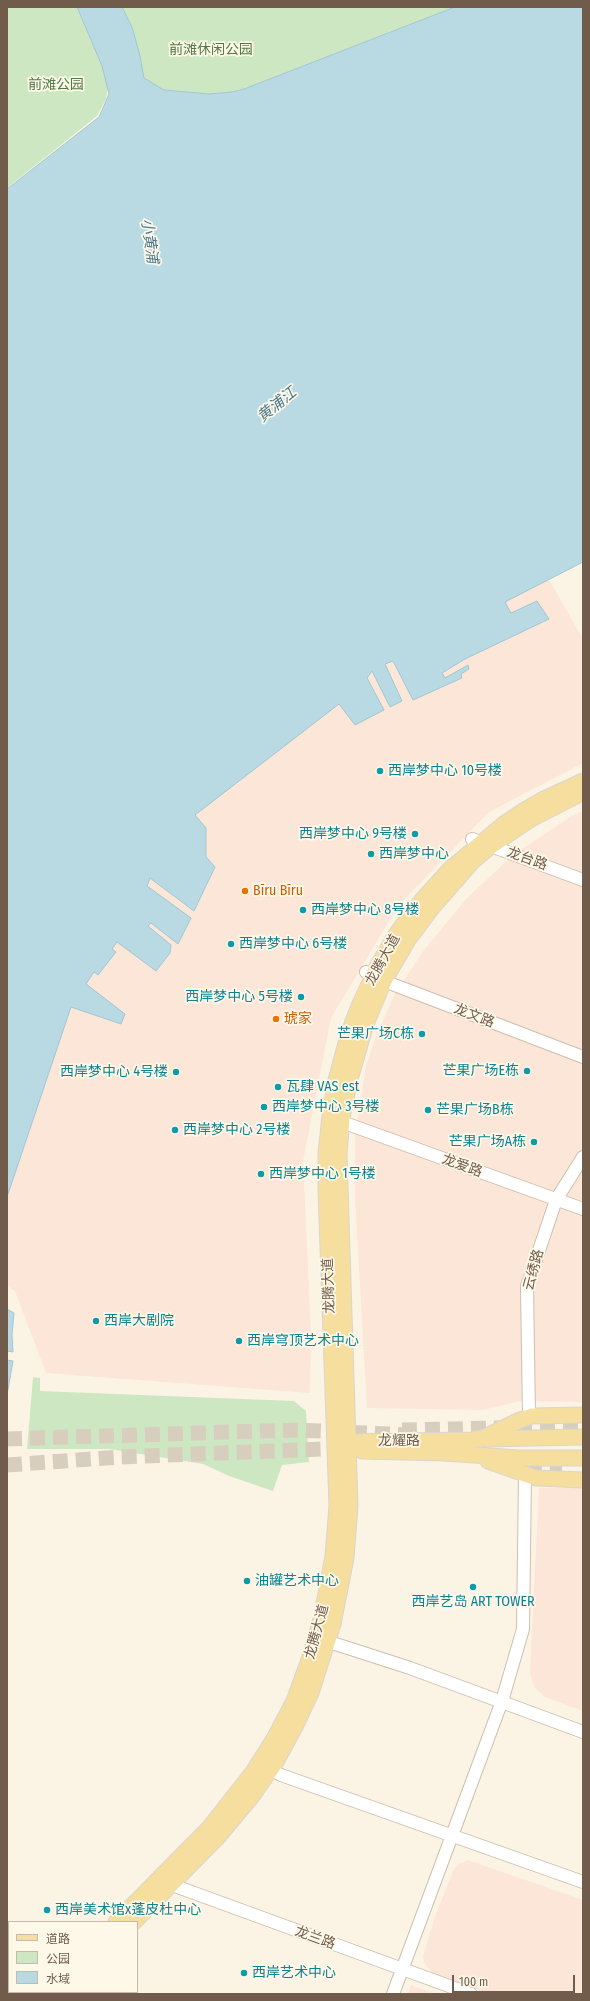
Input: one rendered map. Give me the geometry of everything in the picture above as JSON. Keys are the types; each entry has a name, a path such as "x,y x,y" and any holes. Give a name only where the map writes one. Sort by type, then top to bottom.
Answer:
{"main road":[{"name":"龙腾大道","path":"338,1446 326,1190 328,1135 332,1098 345,1045 356,1013 375,976 399,955 423,919 473,861 481,842 523,811 542,800 583,782"},
{"name":"龙腾大道","path":"481,842 583,792"},
{"name":"龙腾大道","path":"135,1921 226,1808 265,1756 294,1701 318,1638 333,1556 337,1506 339,1190 342,1122 348,1083 357,1049 368,1018 375,976"},
{"name":"龙耀路","path":"472,1440 485,1437 529,1417 547,1415 583,1415"},
{"name":"龙耀路","path":"338,1446 519,1437 583,1437"},
{"name":"龙耀路","path":"338,1446 519,1458 583,1458"},
{"name":"龙耀路","path":"444,1453 490,1461 525,1475 552,1480 583,1480"},
{"path":"562,1467 583,1467"},
{"name":"龙腾大道","path":"117,1921 218,1837 253,1795 271,1770 286,1745 317,1678 318,1638"}],"street":[{"name":"龙台路","path":"481,842 583,880"},
{"name":"龙文路","path":"375,976 583,1057"},
{"name":"龙爱路","path":"342,1122 583,1210"},
{"name":"云绣路","path":"529,1417 527,1286 556,1200 583,1157"},
{"path":"393,1994 502,1702 523,1629 525,1475"},
{"path":"318,1638 583,1732"},
{"path":"271,1770 583,1882"},
{"name":"龙兰路","path":"165,1882 471,1994"}],"shaded area":[{"name":"西岸梦中心","path":"539,562 583,639 583,763 489,812 398,906 331,1018 303,1161 311,1333 310,1393 46,1373 15,1291 7,1286 7,1161 62,994 177,813 339,686"},
{"path":"583,811 583,1402 520,1401 483,1410 367,1408 355,1197 355,1139 366,1066 377,1034 395,994 424,950 468,897 513,855 570,817"},
{"path":"539,1488 583,1488 583,1711 545,1697 534,1687 530,1673"},
{"path":"468,1860 583,1900 583,1994 489,1994 432,1973 424,1962 423,1956 436,1914 454,1869 458,1864"},
{"path":"411,1985 435,1994 408,1994"}],"green space":[{"name":"前滩公园","path":"7,7 77,7 104,70 108,87 106,99 97,116 7,188"},
{"name":"前滩休闲公园","path":"122,7 455,7 244,89 232,92 209,94 164,90 144,78 132,27"},
{"path":"33,1377 40,1378 40,1391 294,1401 306,1411 309,1462 282,1465 273,1491 229,1476 203,1464 109,1449 27,1449"}],"water":[{"path":"77,7 122,7 132,27 144,78 164,90 209,94 232,92 244,89 455,7 583,7 583,562 505,602 511,613 537,601 549,619 465,659 442,673 445,678 468,665 469,669 461,674 462,678 413,700 393,661 385,664 402,701 390,707 372,671 367,678 384,710 355,725 339,704 195,815 206,828 206,857 215,867 194,911 150,878 147,886 191,918 178,944 151,923 148,926 171,945 170,953 156,971 117,942 112,949 116,952 98,975 94,972 86,984 125,1014 121,1024 71,1007 7,1197 7,189 99,117 109,94 102,66"},
{"path":"7,1309 14,1313 12,1334 13,1352 7,1351"},
{"path":"7,1360 13,1361 7,1395"}],"tunnel":[{"path":"402,1430 583,1426"},
{"path":"7,1439 295,1430 412,1435"},
{"path":"7,1465 120,1457 348,1448"},
{"path":"504,1464 562,1467"}],"place":[{"name":"西岸梦中心 10号楼","path":"380,771"},
{"name":"西岸梦中心 9号楼","path":"415,834"},
{"name":"西岸梦中心","path":"371,854"},
{"name":"Bīru Bīru","path":"245,891"},
{"name":"西岸梦中心 8号楼","path":"303,910"},
{"name":"西岸梦中心 6号楼","path":"231,944"},
{"name":"西岸梦中心 5号楼","path":"301,997"},
{"name":"琥家","path":"276,1019"},
{"name":"芒果广场C栋","path":"422,1034"},
{"name":"芒果广场E栋","path":"527,1071"},
{"name":"西岸梦中心 4号楼","path":"176,1072"},
{"name":"瓦肆 VAS est","path":"278,1087"},
{"name":"西岸梦中心 3号楼","path":"264,1107"},
{"name":"芒果广场B栋","path":"428,1110"},
{"name":"西岸梦中心 2号楼","path":"175,1130"},
{"name":"芒果广场A栋","path":"534,1142"},
{"name":"西岸梦中心 1号楼","path":"261,1174"},
{"name":"西岸大剧院","path":"96,1321"},
{"name":"西岸穹顶艺术中心","path":"239,1341"},
{"name":"油罐艺术中心","path":"247,1581"},
{"name":"西岸艺岛 ART TOWER","path":"473,1587"},
{"name":"西岸美术馆x蓬皮杜中心","path":"47,1910"},
{"name":"西岸艺术中心","path":"244,1973"}],"water label":[{"name":"小黄浦","path":"149,241"},
{"name":"黄浦江","path":"277,405"}]}
